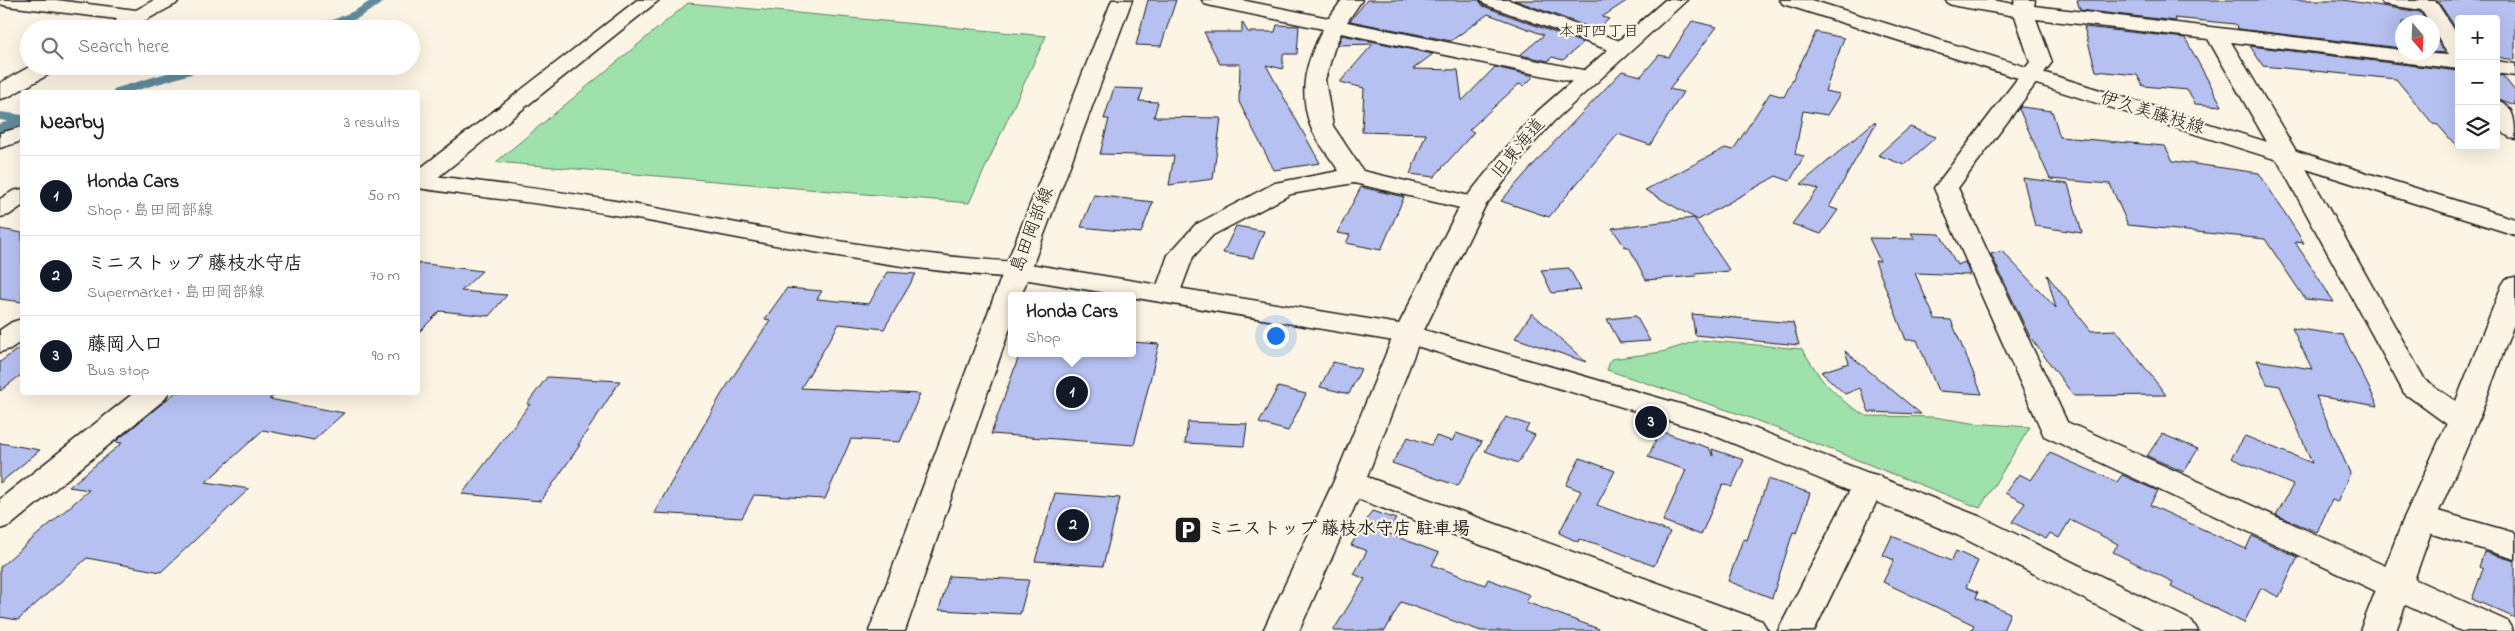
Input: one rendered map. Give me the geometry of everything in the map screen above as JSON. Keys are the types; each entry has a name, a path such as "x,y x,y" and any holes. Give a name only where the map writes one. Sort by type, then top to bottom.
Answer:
{"street":[{"path":"7,0 139,16"},
{"path":"132,20 169,0"},
{"path":"420,179 649,0"},
{"name":"島田岡部線","path":"1009,292 1122,0"},
{"path":"1212,0 1588,78"},
{"path":"1352,0 1335,24 1323,50 1314,80 1322,126 1354,176"},
{"path":"1491,0 1621,48"},
{"name":"旧東海道","path":"1282,631 1349,483 1408,334 1473,204 1546,116 1677,0"},
{"name":"伊久美藤枝線","path":"1790,0 2515,227"},
{"path":"1956,0 2024,6 2216,35 2455,63"},
{"path":"2390,0 2426,2 2455,48"},
{"path":"2024,6 2041,62 2029,75 1946,188 2055,429 2495,631"},
{"path":"2216,35 2286,156 2414,386 2464,421"},
{"path":"2500,68 2515,70"},
{"path":"0,92 31,75"},
{"path":"2500,111 2515,132"},
{"path":"0,140 20,135"},
{"path":"1167,294 1181,255 1204,230 1284,188 1354,176 1473,204"},
{"path":"420,181 608,207 759,237 958,268 1017,270 1408,334 1714,424 1869,484 1969,526 2180,631"},
{"path":"0,210 20,197"},
{"path":"2378,631 2420,518 2464,421 2515,285"},
{"name":"島田岡部線","path":"887,631 1008,295"},
{"path":"0,343 20,329"},
{"path":"0,516 151,395"},
{"path":"1349,483 1750,631"},
{"path":"1796,631 1869,484"},
{"path":"2420,518 2515,546"}],"green space":[{"path":"688,3 1046,36 969,203 496,162"},
{"path":"1700,340 1802,349 1822,380 1846,403 1866,416 1934,417 1972,423 2030,427 1980,508 1745,416 1607,370 1611,359 1662,352"}],"building":[{"path":"1148,0 1176,0 1161,46 1136,45"},
{"path":"1367,0 1479,0 1483,6 1583,43 1563,60 1552,57 1548,61 1520,55 1544,35 1488,14 1451,41 1350,21"},
{"path":"1514,0 1628,0 1602,17 1609,19 1597,30"},
{"path":"2077,0 2343,0 2420,12 2422,15 2395,15 2395,47 2238,29 2235,24 2174,18 2176,21 2080,10"},
{"path":"2437,0 2515,0 2515,60 2500,58 2500,15 2455,15 2455,27"},
{"path":"1692,21 1717,27 1669,89 1683,92 1650,145 1618,134 1549,217 1501,201 1622,71 1641,76 1659,55 1669,57"},
{"path":"1242,22 1248,32 1275,32 1277,25 1299,26 1297,54 1283,54 1283,69 1266,65 1320,163 1274,170 1239,102 1240,64 1220,64 1204,32 1242,32"},
{"path":"2084,27 2185,38 2222,106 2195,104 2188,90 2143,86 2137,75 2096,71"},
{"path":"1816,32 1844,38 1825,91 1840,94 1827,115 1803,111 1795,154 1804,156 1790,181 1776,176 1698,220 1645,190 1725,148 1733,150 1770,93 1784,97"},
{"path":"1342,35 1433,54 1413,69 1458,70 1462,101 1495,67 1534,76 1524,86 1519,84 1469,130 1474,132 1434,177 1410,174 1426,134 1362,132 1364,88 1340,82 1373,44 1338,45"},
{"path":"2440,45 2445,53 2440,53"},
{"path":"2250,46 2455,71 2455,144 2438,125 2433,124 2396,79 2263,66"},
{"path":"2500,76 2503,76 2515,91 2515,105 2500,99"},
{"path":"1114,88 1143,89 1139,101 1158,102 1154,117 1221,118 1213,179 1169,185 1174,156 1100,154 1109,119 1104,119"},
{"path":"2021,107 2052,111 2060,137 2165,146 2173,161 2259,173 2304,243 2295,242 2334,302 2305,299 2265,239 2128,225 2110,184 2050,179 2019,109"},
{"path":"1874,122 1876,123 1829,207 1838,210 1821,234 1792,224 1818,189 1801,184"},
{"path":"1910,127 1936,137 1904,165 1878,155"},
{"path":"2023,178 2068,184 2082,233 2035,226"},
{"path":"1361,187 1404,197 1381,250 1346,243 1350,235 1337,233"},
{"path":"1094,195 1153,202 1141,233 1081,227"},
{"path":"1694,218 1730,271 1646,280 1629,247 1625,247 1612,228"},
{"path":"1236,226 1264,231 1253,258 1223,253"},
{"path":"0,229 20,233 20,302 0,299"},
{"path":"1911,233 1940,234 1957,265 1965,262 1970,275 1915,273 1935,319 1951,320 1982,394 1938,391 1917,340 1906,340 1875,261 1880,261 1869,238 1915,239"},
{"path":"2002,251 2056,308 2047,275 2091,331 2116,330 2166,395 2074,396 2030,337 1991,254"},
{"path":"420,263 482,271 461,291 507,295 489,316 440,311 420,331"},
{"path":"1569,268 1581,290 1552,293 1541,270"},
{"path":"887,272 916,274 884,329 839,324 801,388 920,394 900,442 851,439 825,499 754,495 742,518 654,513 721,395 770,320 765,319 787,288 822,291 817,299 869,304"},
{"path":"1532,313 1586,362 1515,338"},
{"path":"1692,314 1793,323 1799,345 1695,335"},
{"path":"1636,316 1650,341 1620,343 1607,319"},
{"path":"2292,328 2343,335 2378,406 2316,396 2350,473 2337,502 2332,500 2317,532 2276,515 2293,485 2231,458 2245,436 2312,463 2280,386 2267,384 2257,360 2312,369"},
{"path":"1136,342 1159,344 1134,445 991,434 1019,357 1136,357"},
{"path":"20,347 20,376 0,391 0,362"},
{"path":"1845,351 1921,414 1869,412 1860,388 1845,394 1821,372 1849,363"},
{"path":"1333,362 1361,369 1349,394 1320,387"},
{"path":"547,377 620,381 578,445 580,445 541,501 462,494 530,404 527,404"},
{"path":"1278,387 1306,394 1288,431 1259,423"},
{"path":"172,395 275,395 269,399 344,413 314,440 263,430 206,482 249,489 161,572 87,558 18,620 0,617 0,567 89,490 69,487 122,443 115,442"},
{"path":"1506,417 1529,425 1525,431 1535,435 1518,463 1485,451"},
{"path":"1188,422 1247,424 1244,446 1185,443"},
{"path":"1660,431 1709,448 1713,456 1712,449 1744,460 1732,487 1723,484 1701,535 1663,521 1686,470 1648,457"},
{"path":"1456,433 1482,442 1458,486 1392,463 1408,437 1431,445 1436,436 1452,441"},
{"path":"2162,434 2198,449 2184,472 2147,456"},
{"path":"0,443 40,450 0,483"},
{"path":"2050,453 2117,482 2122,475 2158,491 2150,505 2246,549 2252,536 2298,557 2279,597 2261,588 2244,623 2171,586 2173,582 2113,552 2118,544 2070,520 2059,538 2050,533 2046,539 2012,522 2025,503 2005,493 2019,474 2031,480"},
{"path":"1580,458 1615,471 1597,505 1670,532 1654,566 1597,544 1579,539 1578,542 1559,533 1581,491 1566,485"},
{"path":"1768,479 1810,493 1797,533 1793,532 1772,598 1728,581 1743,539 1747,540"},
{"path":"1055,493 1120,498 1103,566 1035,561"},
{"path":"1372,511 1396,519 1387,533 1439,553 1432,565 1485,585 1488,579 1530,595 1526,602 1599,629 1598,631 1481,631 1401,602 1385,631 1333,631 1365,579 1354,574 1367,551 1351,545"},
{"path":"1892,536 1951,561 1956,551 1978,561 1966,587 1978,592 1976,598 2010,613 2003,631 1971,631 1974,625 1883,582 1894,560 1883,555"},
{"path":"2484,552 2515,561 2515,618 2472,599 2483,569 2479,567"},
{"path":"949,576 1029,580 1020,614 939,610"}],"waterway":[{"path":"343,20 380,0"},
{"path":"124,90 174,75"},
{"path":"0,116 20,119"},
{"path":"0,128 20,122"}],"place":[{"name":"Honda Cars","path":"1072,392"},
{"name":"藤岡入口","path":"1651,422"},
{"name":"ミニストップ 藤枝水守店","path":"1073,525"},
{"name":"ミニストップ 藤枝水守店 駐車場","path":"1188,530"}],"district":[{"name":"本町四丁目","path":"1599,32"}]}
